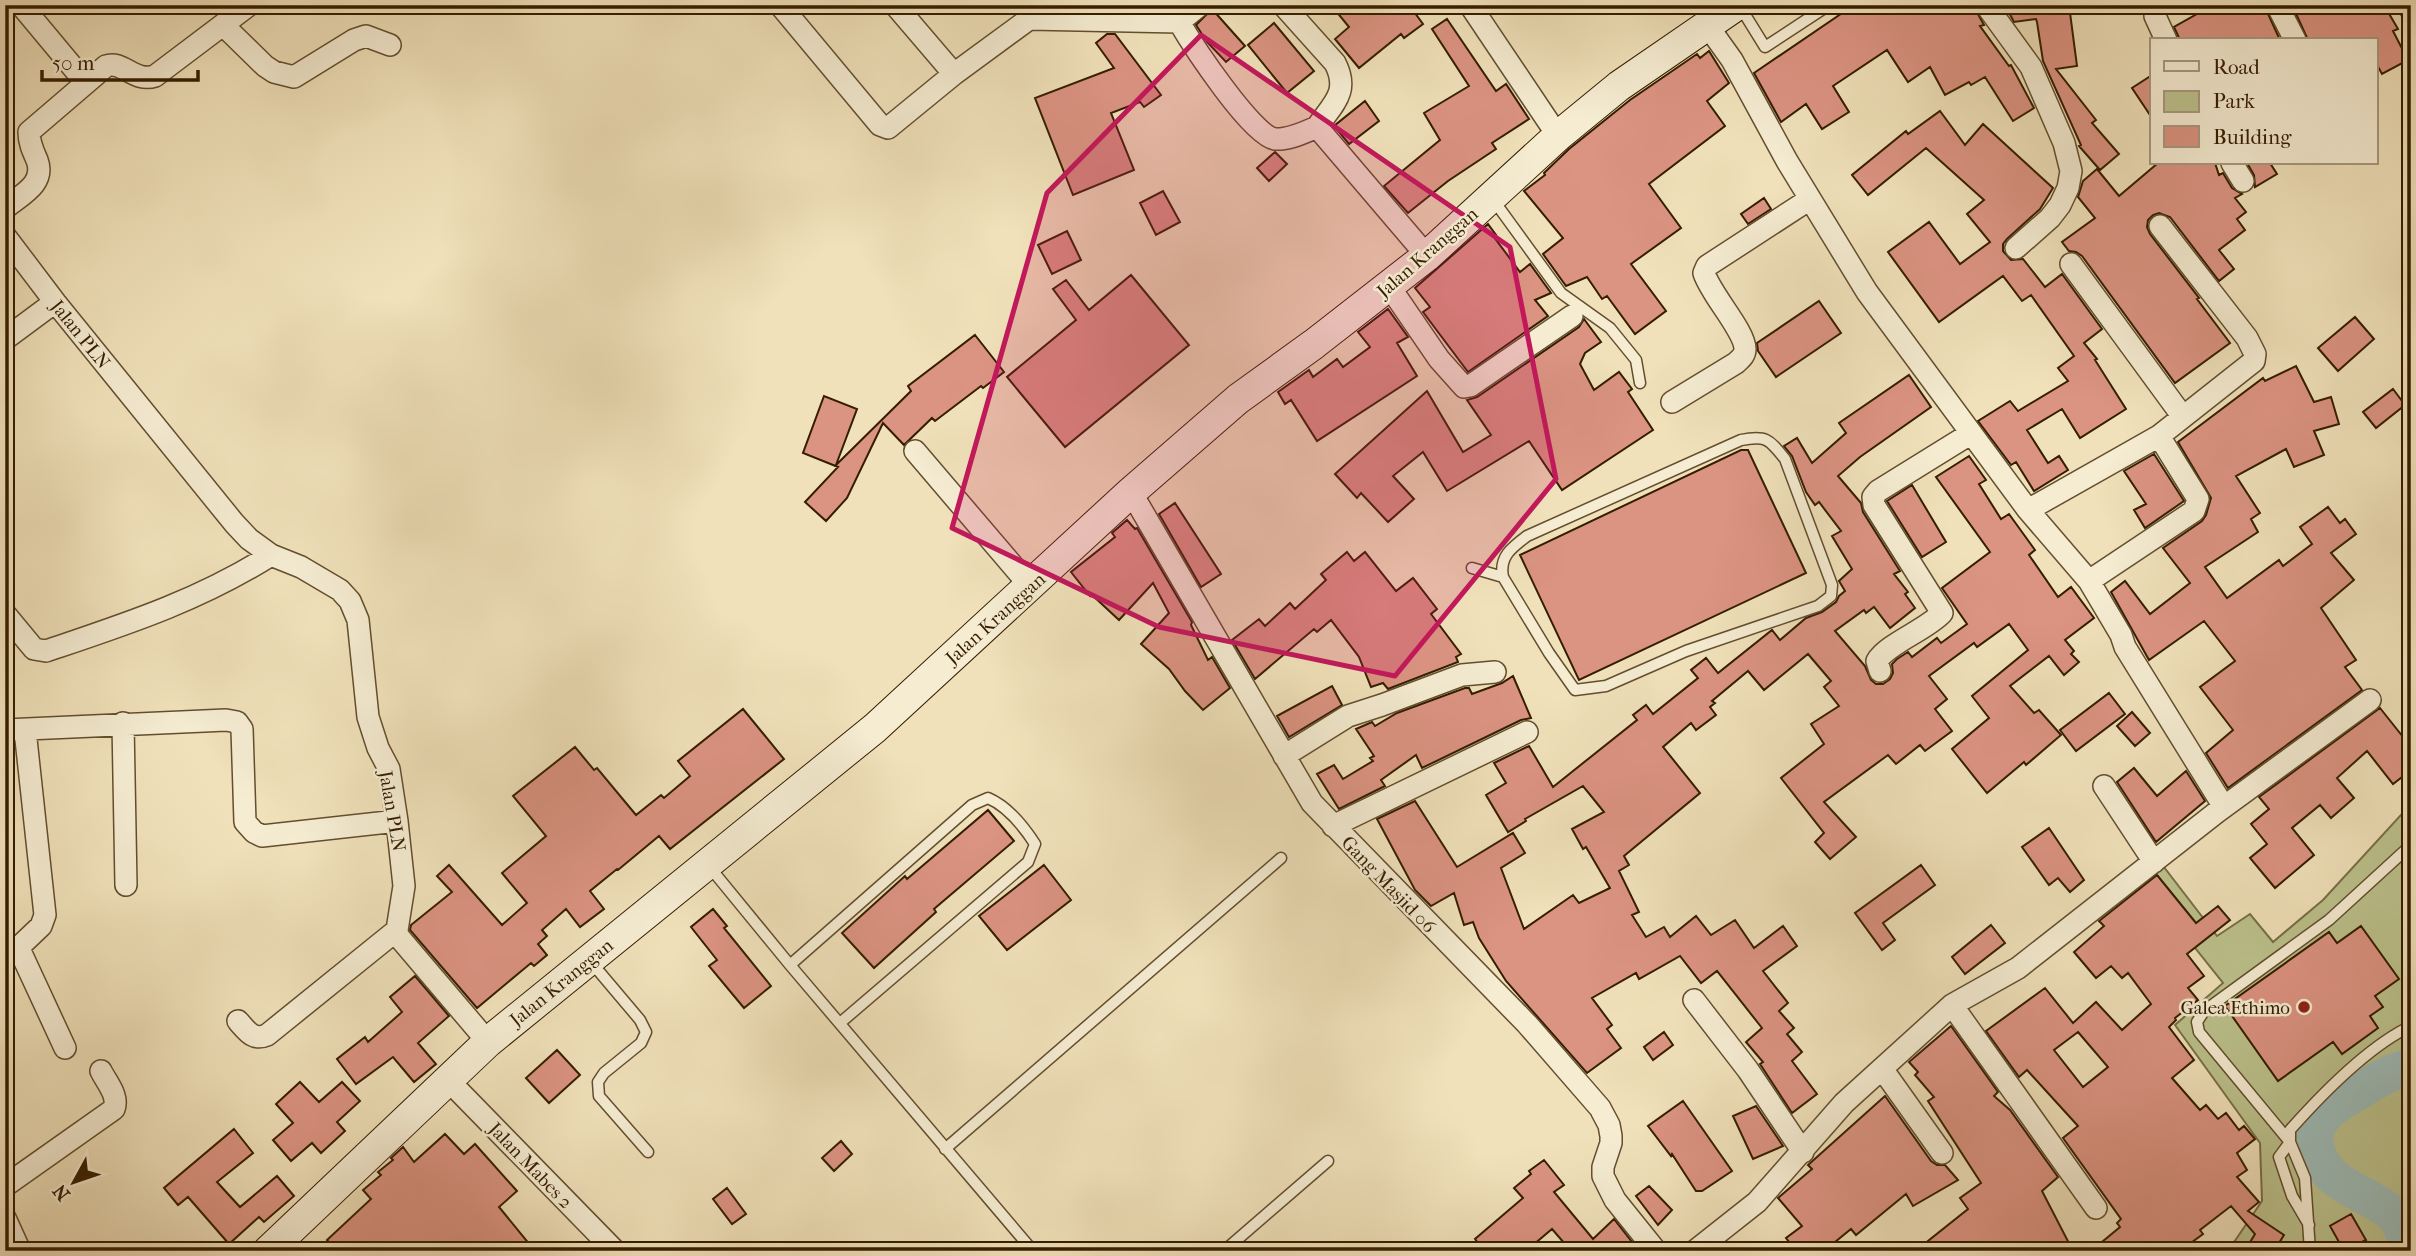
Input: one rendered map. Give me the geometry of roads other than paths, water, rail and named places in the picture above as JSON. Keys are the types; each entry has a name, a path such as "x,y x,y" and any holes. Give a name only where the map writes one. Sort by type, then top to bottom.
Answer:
{"main road":[{"name":"Jalan Kranggan","path":"268,1251 488,1042 874,728 1132,492 1259,382 1314,344 1427,256 1558,136 1619,86 1738,5"}],"street":[{"path":"21,5 86,83"},
{"path":"5,208 37,181 40,173 29,141 29,132 86,83 111,64 139,78 155,76 248,5"},
{"path":"780,5 884,128 888,128 954,74 1023,12 1179,22 1200,5"},
{"path":"895,5 954,74"},
{"path":"1179,22 1192,44 1254,126 1273,139 1317,127 1340,94 1342,84 1335,63 1283,5"},
{"path":"1470,5 1558,136"},
{"path":"1986,5 2031,67 2064,144 2071,171 2068,188 2060,205 2050,218 2016,248"},
{"path":"2158,5 2155,16 2165,38"},
{"path":"2277,5 2294,38"},
{"path":"2408,5 2411,10"},
{"path":"223,25 265,66 274,72 294,76 366,36 390,45"},
{"path":"1707,25 1732,60 1810,199 1867,292 2028,510 2089,581 2125,647 2224,807"},
{"path":"1317,127 1427,256"},
{"path":"1672,402 1743,356 1745,347 1741,337 1707,284 1704,273 1707,267 1810,199"},
{"path":"2028,510 2159,436 2254,361 2255,354 2247,338 2160,226"},
{"name":"Jalan PLN","path":"5,236 55,302 249,539 271,555 301,567 340,590 350,601 358,620 368,717 378,748 389,769 397,821 404,886 397,930"},
{"path":"2071,264 2183,417"},
{"path":"1389,286 1439,359 1464,387 1470,386 1572,316"},
{"path":"5,339 55,302"},
{"path":"1880,671 1877,661 1881,654 1942,614 1878,511 1873,497 1878,491 1970,434"},
{"path":"2089,581 2194,511 2198,504 2198,499 2159,436"},
{"path":"915,451 1031,587"},
{"name":"Gang Masjid 06","path":"1132,492 1301,789 1333,827 1527,1024 1600,1108 1609,1125 1611,1136 1603,1176 1615,1200 1656,1251"},
{"path":"5,614 34,649 46,651 166,610 236,577 271,555"},
{"path":"1284,756 1348,716 1462,675 1495,672"},
{"path":"1695,1251 1757,1202 1844,1103 1952,1006 2018,968 2224,807 2370,700"},
{"path":"65,1048 21,953 21,946 41,926 44,915 15,730 123,723 237,722 242,729 246,822 254,832 262,836 397,821"},
{"path":"123,723 125,885"},
{"path":"1333,827 1527,732"},
{"path":"2104,786 2154,862"},
{"path":"238,1021 254,1037 267,1035 397,930 398,936 488,1042"},
{"path":"1694,1000 1748,1070 1803,1152"},
{"path":"1952,1006 2096,1208"},
{"path":"1883,1070 1942,1153"},
{"path":"5,1186 114,1110 116,1097 101,1071"},
{"name":"Jalan Mabes 2","path":"448,1080 615,1251"},
{"path":"5,1218 20,1251"}],"lane":[{"path":"1738,5 1765,47 1829,5"},
{"path":"1491,196 1561,293 1610,328 1636,360 1640,383"},
{"path":"1472,568 1503,578 1575,690 1606,686 1686,651 1818,606 1831,596 1832,585 1784,459 1772,443 1758,436 1741,440 1527,536 1506,556 1501,566 1503,578"},
{"path":"790,965 972,805 988,798 997,802 1027,832 1035,844 1028,862 840,1023"},
{"path":"2310,1251 2305,1178 2290,1142 2199,1032 2197,1022 2204,1011 2329,920 2411,845"},
{"path":"945,1149 1281,858"},
{"path":"707,864 1033,1251"},
{"path":"589,959 640,1020 646,1032 641,1043 604,1073 598,1082 599,1096 648,1152"},
{"path":"2309,1225 2292,1196 2279,1157 2290,1142 2290,1130 2319,1097 2388,1038 2411,1026"},
{"path":"1224,1251 1328,1161"}],"waterway":[{"path":"2408,1251 2402,1230 2394,1216 2333,1177 2325,1168 2318,1156 2315,1135 2319,1123 2337,1105 2384,1076 2411,1067"}],"place":[{"name":"Galea Ethimo","path":"2304,1007"}]}
